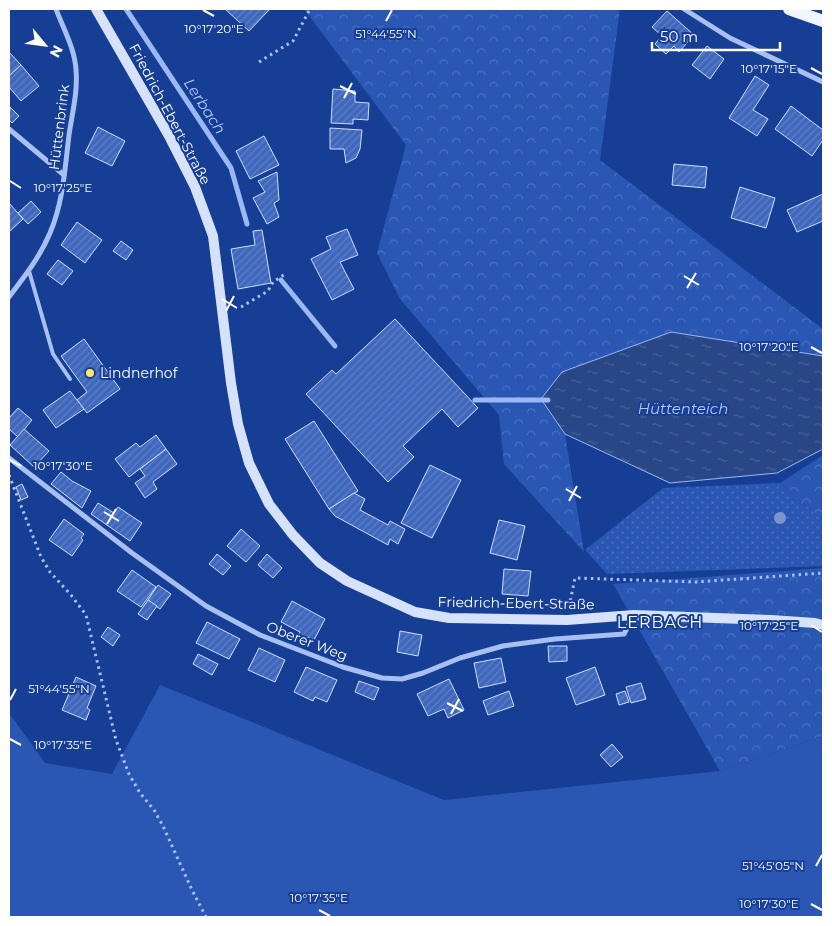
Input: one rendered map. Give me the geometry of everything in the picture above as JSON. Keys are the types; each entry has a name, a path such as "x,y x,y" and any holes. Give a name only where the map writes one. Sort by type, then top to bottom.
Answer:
{"main road":[{"path":"789,9 823,20"}],"street":[{"name":"Hüttenbrink","path":"9,297 29,271 46,243 54,221 64,175 76,91 76,70 74,56 56,9"},
{"name":"Friedrich-Ebert-Straße","path":"96,9 160,120 195,187 213,236 231,383 242,440 249,463 269,504 292,535 320,563 347,581 415,612 449,618 567,620 634,615 771,620 823,625"},
{"path":"684,9 730,38 823,82"},
{"path":"9,129 64,175"},
{"name":"Oberer Weg","path":"9,458 132,553 223,616 282,645 323,661 367,674 402,679 423,673 460,658 503,646 555,639 624,634 634,615"}],"lane":[{"path":"29,271 53,354 70,379"}],"path":[{"path":"259,62 293,41 310,9"},
{"path":"241,307 268,291 273,282 286,274"},
{"path":"9,475 41,557 50,572 86,615 116,740 130,774 140,793 154,810 163,826 206,917"},
{"path":"567,620 575,578 696,582 823,573"}],"green space":[{"path":"304,9 620,9 600,160 823,329 823,356 671,332 541,399 565,434 584,552 504,464 499,415 400,299 377,253 406,145"},
{"path":"823,455 823,520 780,483"},
{"path":"780,483 823,520 823,566 607,574 585,550 663,488"},
{"path":"823,568 823,736 720,771 613,584"},
{"path":"160,685 444,800 720,771 823,736 823,917 9,917 9,713 45,763 112,774"}],"water":[{"name":"Hüttenteich","path":"671,332 823,356 823,449 777,473 670,483 565,434 541,399 562,372"}],"building":[{"path":"225,9 267,9 269,10 249,31"},
{"path":"667,11 694,35 679,52 674,46 666,54 655,44 662,36 652,27"},
{"path":"707,46 724,59 710,79 692,65"},
{"path":"9,52 21,65 9,76"},
{"path":"21,65 39,86 21,101 9,87 9,76"},
{"path":"755,76 769,85 753,110 768,119 757,136 729,118"},
{"path":"333,89 355,91 355,102 369,103 368,120 353,119 353,124 331,123"},
{"path":"791,106 823,130 823,140 812,156 775,129"},
{"path":"10,107 19,116 12,123 9,120"},
{"path":"98,127 125,141 112,166 85,153"},
{"path":"330,128 362,130 360,149 356,158 346,163 344,149 330,149"},
{"path":"264,136 279,165 250,179 236,151"},
{"path":"674,164 707,167 705,188 672,185"},
{"path":"277,172 279,200 274,203 279,217 267,224 253,198 265,192 258,181"},
{"path":"740,187 775,198 766,228 731,218"},
{"path":"823,194 823,221 797,232 787,210"},
{"path":"31,201 41,212 28,224 18,213"},
{"path":"9,203 23,219 9,232"},
{"path":"77,222 102,240 85,263 61,245"},
{"path":"347,229 358,255 340,262 354,289 332,300 311,259 331,249 326,237"},
{"path":"262,230 271,283 238,289 231,249 255,245 253,231"},
{"path":"121,241 133,250 126,260 113,251"},
{"path":"58,260 73,271 62,285 47,274"},
{"path":"395,319 478,408 458,427 442,409 403,446 414,457 388,482 306,394 332,370 336,374"},
{"name":"Lindnerhof","path":"84,339 120,389 87,413 77,400 87,392 61,356"},
{"path":"70,391 84,409 56,428 43,410"},
{"path":"18,408 32,420 18,437 9,429 9,418"},
{"path":"314,421 358,491 329,509 285,439"},
{"path":"24,429 49,451 34,467 10,445"},
{"path":"156,435 166,449 129,477 115,459 136,443 140,447"},
{"path":"166,449 177,464 153,482 157,489 145,498 135,483 145,476 140,469"},
{"path":"430,465 461,480 432,538 401,523"},
{"path":"61,472 72,481 91,491 82,508 51,484"},
{"path":"22,484 28,497 21,500 16,487"},
{"path":"354,493 365,499 360,510 388,525 390,521 405,529 398,544 390,539 388,545 335,516 329,509"},
{"path":"98,503 114,513 118,507 142,523 130,541 91,514"},
{"path":"64,519 84,534 81,538 83,540 72,556 49,540"},
{"path":"499,520 525,526 517,560 490,553"},
{"path":"241,529 260,546 246,562 227,546"},
{"path":"217,554 231,566 223,575 209,564"},
{"path":"267,554 282,568 273,578 258,565"},
{"path":"504,569 531,571 528,596 502,594"},
{"path":"132,570 156,587 141,607 117,591"},
{"path":"158,585 171,594 160,609 148,600"},
{"path":"148,600 157,606 147,620 138,614"},
{"path":"292,601 325,619 314,640 308,637 305,643 296,638 300,632 281,622"},
{"path":"207,622 240,639 229,659 196,643"},
{"path":"108,627 120,635 113,646 101,637"},
{"path":"400,631 422,635 418,656 397,652"},
{"path":"548,646 567,646 567,661 549,662"},
{"path":"259,648 285,660 275,682 248,670"},
{"path":"198,654 218,664 212,675 193,664"},
{"path":"501,658 506,682 479,688 474,663"},
{"path":"306,667 337,680 327,702 315,697 313,701 294,692"},
{"path":"595,667 605,695 576,705 566,678"},
{"path":"76,677 96,686 87,708 90,710 86,720 62,710"},
{"path":"449,679 464,710 448,718 444,709 428,716 417,694"},
{"path":"359,681 379,688 374,700 355,692"},
{"path":"641,683 646,699 631,703 626,687"},
{"path":"509,691 514,706 488,715 483,701"},
{"path":"625,691 629,702 619,705 616,694"},
{"path":"612,744 623,757 611,767 600,755"}],"waterway":[{"name":"Lerbach","path":"126,9 231,168 247,224"},
{"name":"Lerbach","path":"281,280 335,346"},
{"name":"Lerbach","path":"475,400 548,400"}],"place":[{"name":"Lindnerhof","path":"90,373"}],"district":[{"name":"LERBACH","path":"660,622"}]}
